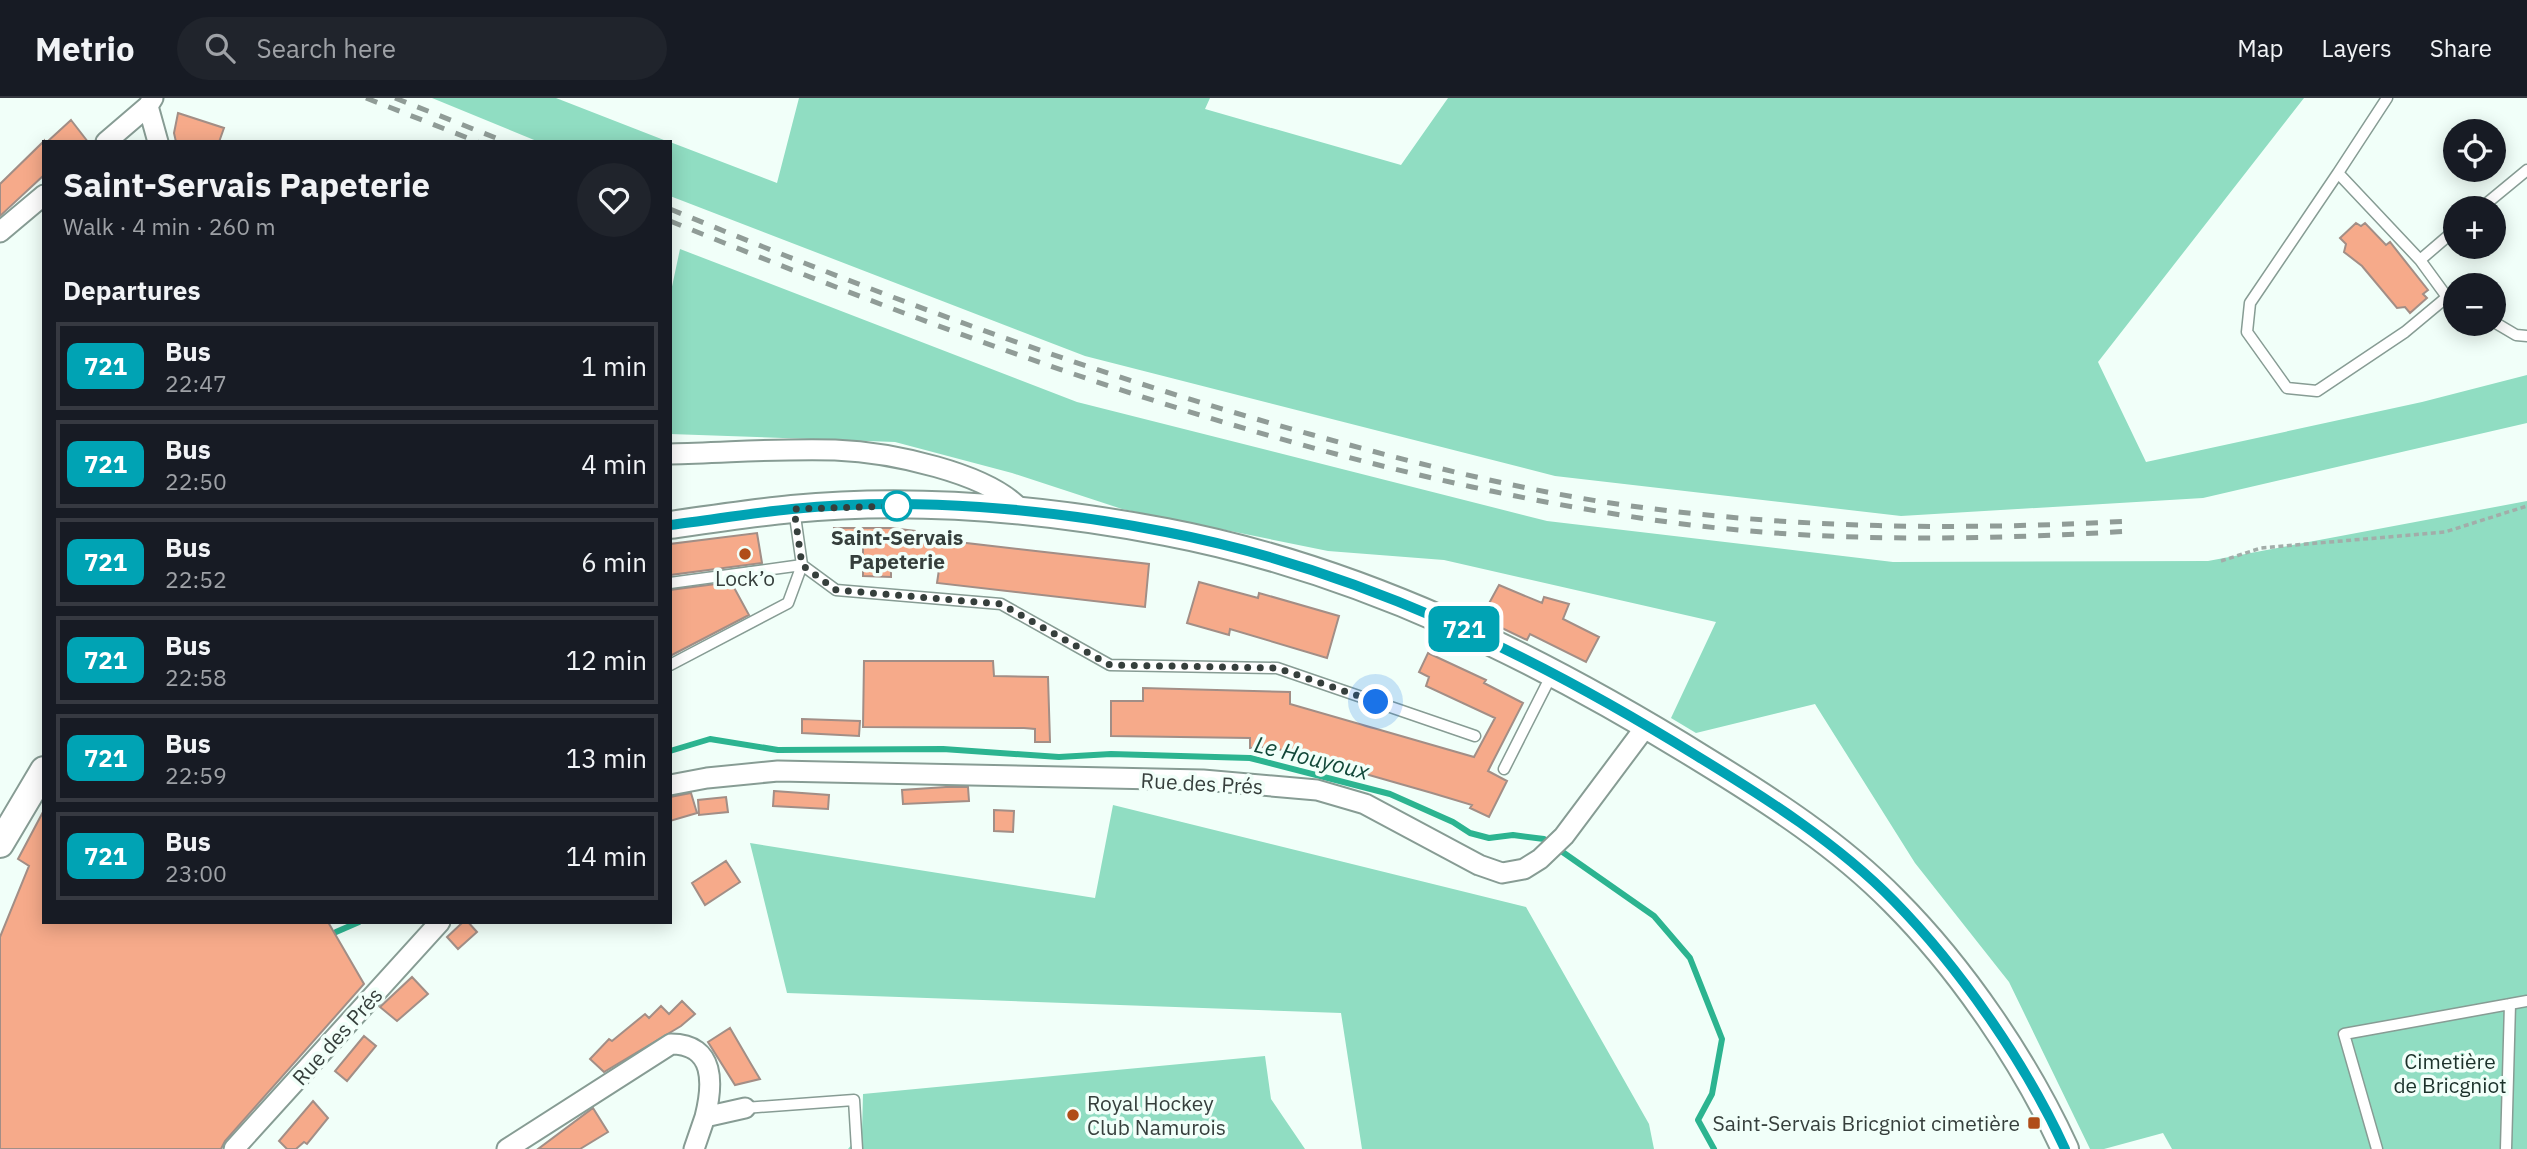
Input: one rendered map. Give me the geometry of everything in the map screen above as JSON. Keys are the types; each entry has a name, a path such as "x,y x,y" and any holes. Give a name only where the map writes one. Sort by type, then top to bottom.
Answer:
{"main road":[{"path":"672,525 794,509 940,506 1023,512 1161,531 1287,562 1410,605 1552,673 1647,725 1793,818 1846,857 1895,901 2001,1035 2036,1091 2065,1149"},
{"path":"0,844 42,773"}],"street":[{"path":"108,140 150,102"},
{"path":"150,102 158,140"},
{"path":"0,232 42,197"},
{"path":"672,454 837,450 897,460 981,481 1002,491 1023,512"},
{"name":"Rue des Prés","path":"672,785 707,778 778,771 1203,780 1317,790 1365,804 1479,864 1502,873 1524,869 1540,859 1564,836 1647,725"},
{"name":"Rue des Prés","path":"234,1149 438,924"},
{"path":"507,1149 671,1044 690,1047 708,1066 712,1086 694,1149"},
{"path":"705,1117 745,1108"}],"lane":[{"path":"2387,98 2250,303 2247,332 2287,388 2317,391 2443,305"},
{"path":"2496,196 2527,170"},
{"path":"2338,173 2420,260 2443,289"},
{"path":"2420,260 2443,240"},
{"path":"2506,329 2516,335 2527,336"},
{"path":"672,664 788,603 802,565 794,509"},
{"path":"672,583 802,565 836,590 1001,604 1110,665 1277,668 1475,736"},
{"path":"1504,769 1552,673"},
{"path":"2377,1149 2344,1034 2527,1001"},
{"path":"2505,1149 2510,1004"},
{"path":"745,1108 853,1100 857,1149"}],"path":[{"path":"2221,561 2261,548 2445,533 2527,506"}],"green space":[{"path":"432,98 556,98 664,140 534,140"},
{"path":"799,98 1210,98 1205,109 1401,165 1448,98 2304,98 2098,362 2146,462 2422,402 2527,375 2527,423 2203,498 1901,516 1555,476 1085,356 672,197 672,143 777,183"},
{"name":"Cimetière de Bricgniot","path":"680,249 1077,402 1547,521 1893,562 2208,561 2527,501 2527,1149 2172,1149 2163,1133 2104,1149 2090,1149 2009,982 1915,863 1815,704 1696,733 1671,718 1716,622 1444,560 1328,551 1122,509 1012,473 895,442 672,434 672,287"},
{"path":"1113,805 1526,907 1649,1124 1654,1149 1362,1149 1341,1013 787,993 750,843 1095,898"},
{"name":"Royal Hockey Club Namurois","path":"1265,1056 1271,1099 1305,1149 848,1149 862,1132 863,1094"}],"building":[{"path":"178,113 224,128 220,140 176,140 174,133"},
{"path":"71,120 86,140 49,140"},
{"path":"42,143 42,177 0,216 0,184"},
{"path":"2356,223 2361,226 2365,223 2386,245 2390,242 2428,290 2423,294 2427,298 2410,313 2405,307 2397,308 2362,266 2344,252 2346,244 2340,238"},
{"path":"834,528 891,528 915,531 915,537 1149,564 1145,607 937,583 940,563 891,562 891,577 863,576 863,543 835,544"},
{"path":"757,533 762,563 672,575 672,544"},
{"path":"731,582 749,615 672,655 672,590"},
{"path":"1199,582 1258,598 1259,593 1339,616 1327,658 1230,629 1229,635 1187,623"},
{"path":"1499,585 1542,603 1544,597 1569,604 1563,619 1599,637 1586,662 1530,634 1527,640 1481,618"},
{"path":"1428,653 1486,680 1484,683 1523,703 1488,771 1507,781 1489,817 1470,808 1472,805 1432,793 1271,747 1250,748 1250,738 1111,736 1111,701 1143,701 1143,688 1290,692 1290,704 1474,757 1495,718 1426,686 1429,677 1419,672"},
{"path":"864,661 993,661 994,676 1048,677 1050,742 1035,742 1035,729 1024,728 863,727"},
{"path":"802,719 860,721 859,736 802,733"},
{"path":"968,787 969,801 903,804 902,790"},
{"path":"774,791 829,795 828,809 773,806"},
{"path":"691,793 697,813 672,820 672,797"},
{"path":"726,797 728,812 699,815 698,800"},
{"path":"994,810 1014,811 1013,832 994,831"},
{"path":"42,814 42,924 329,924 364,984 225,1141 221,1149 0,1149 0,937 29,866 18,859"},
{"path":"726,861 740,882 705,905 692,883"},
{"path":"461,924 470,924 477,932 458,949 447,937"},
{"path":"412,977 428,994 397,1021 380,1007"},
{"path":"682,1001 695,1014 681,1026 604,1072 590,1059 609,1039 612,1041 645,1014 649,1018 661,1006 669,1014"},
{"path":"730,1028 760,1079 735,1085 708,1042"},
{"path":"364,1036 376,1046 347,1081 335,1071"},
{"path":"313,1101 328,1118 307,1144 304,1142 296,1149 287,1149 279,1141"},
{"path":"593,1108 608,1132 580,1149 538,1149"}],"waterway":[{"name":"Le Houyoux","path":"672,750 710,739 778,750 943,749 1059,757 1111,754 1250,758 1390,794 1453,822 1470,833 1489,838 1513,835 1544,839 1654,916 1690,958 1722,1039 1712,1094 1698,1120 1714,1149"},
{"name":"Le Houyoux","path":"336,932 354,924"}],"railway":[{"path":"366,98 473,140"},
{"path":"395,98 501,140"},
{"path":"672,210 908,303 1150,387 1355,447 1525,488 1654,509 1773,521 1892,526 2010,526 2130,521"},
{"path":"672,222 908,315 1150,399 1272,436 1396,469 1521,497 1707,527 1828,536 2010,537 2131,531"}],"bus line":[{"name":"721","path":"672,525 794,509 865,506 940,506 1023,512 1198,538 1319,571 1432,614 1552,673 1647,725 1729,775 1846,857 1895,901 2001,1035 2036,1091 2065,1149"}],"place":[{"name":"Saint-Servais Papeterie","path":"897,506"},
{"name":"Lock’o","path":"745,554"},
{"name":"Royal Hockey Club Namurois","path":"1073,1115"},
{"name":"Saint-Servais Bricgniot cimetière","path":"2034,1123"}],"route":[{"path":"897,506 794,509 802,565 836,590 1001,604 1110,665 1277,668 1376,702"}]}
